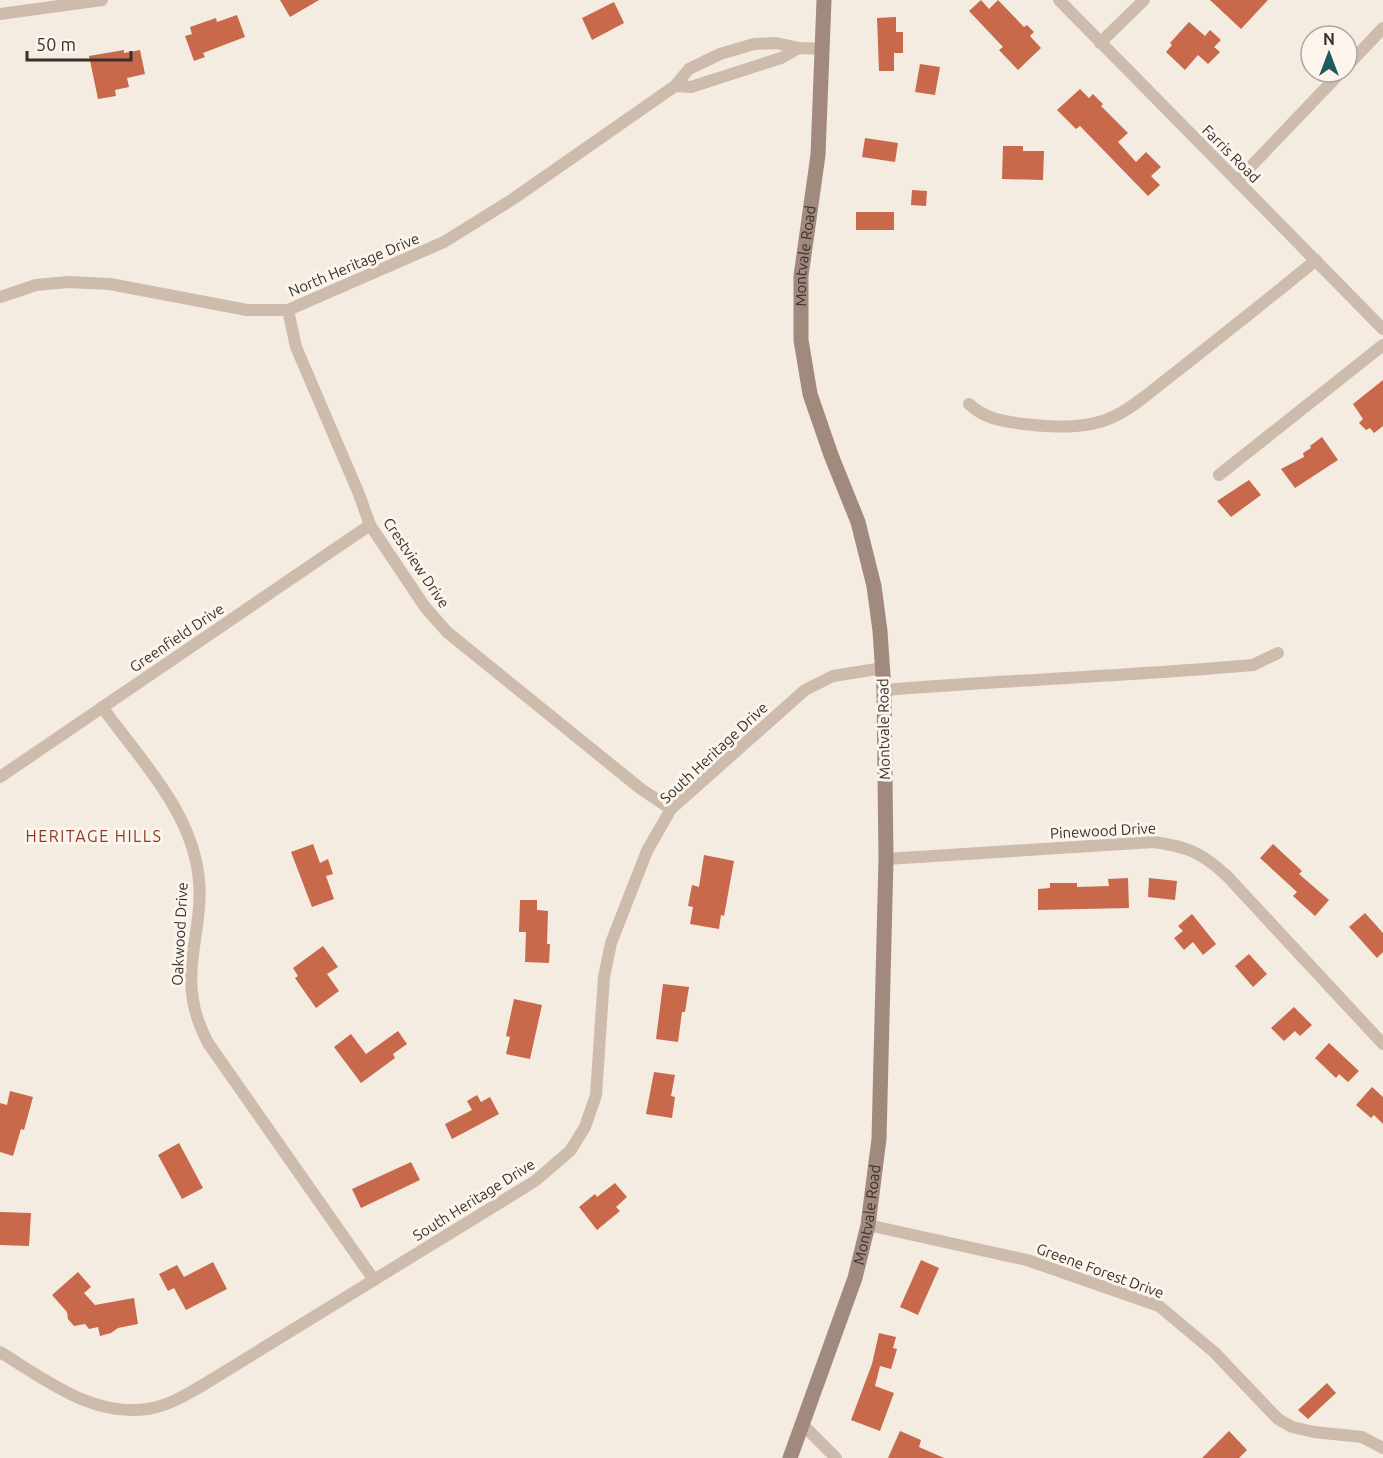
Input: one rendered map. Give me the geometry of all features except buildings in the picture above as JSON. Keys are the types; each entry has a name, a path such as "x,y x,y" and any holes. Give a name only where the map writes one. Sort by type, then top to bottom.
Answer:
{"main road":[{"name":"Montvale Road","path":"790,1458 852,1288 868,1225 879,1139 886,859 884,690 874,586 858,522 812,400 801,340 801,276 818,155 824,0"}],"street":[{"path":"0,14 102,0"},
{"name":"Farris Road","path":"1059,0 1383,329"},
{"path":"1100,43 1144,0"},
{"path":"1359,53 1383,28"},
{"name":"North Heritage Drive","path":"0,297 36,285 68,282 110,284 247,310 288,310 444,242 513,199 675,86 689,69 720,54 754,44 776,43 799,48 823,49"},
{"name":"North Heritage Drive","path":"675,86 691,87 781,58 799,48"},
{"path":"1238,181 1330,84"},
{"path":"969,404 978,413 997,420 1047,426 1082,426 1113,417 1221,337 1316,260"},
{"name":"Crestview Drive","path":"288,310 296,348 359,494 370,525 425,607 447,632 641,789 671,809"},
{"path":"1219,475 1383,345"},
{"name":"Greenfield Drive","path":"0,777 370,525"},
{"path":"884,690 1253,665 1278,653"},
{"name":"South Heritage Drive","path":"0,1352 71,1395 98,1407 121,1411 150,1409 178,1400 535,1181 570,1151 585,1127 596,1095 604,977 611,943 647,851 671,809 805,690 833,676 882,668"},
{"name":"Oakwood Drive","path":"102,707 159,784 182,822 196,855 200,882 199,919 191,980 192,999 197,1020 204,1035 374,1280"},
{"name":"Pinewood Drive","path":"886,859 1154,842 1181,846 1207,857 1227,876 1383,1044"},
{"name":"Greene Forest Drive","path":"868,1225 1027,1260 1160,1306 1214,1353 1278,1419 1292,1427 1314,1432 1362,1437 1383,1448"},
{"path":"803,1425 836,1458"}],"district":[{"name":"HERITAGE HILLS","path":"94,836"}]}
